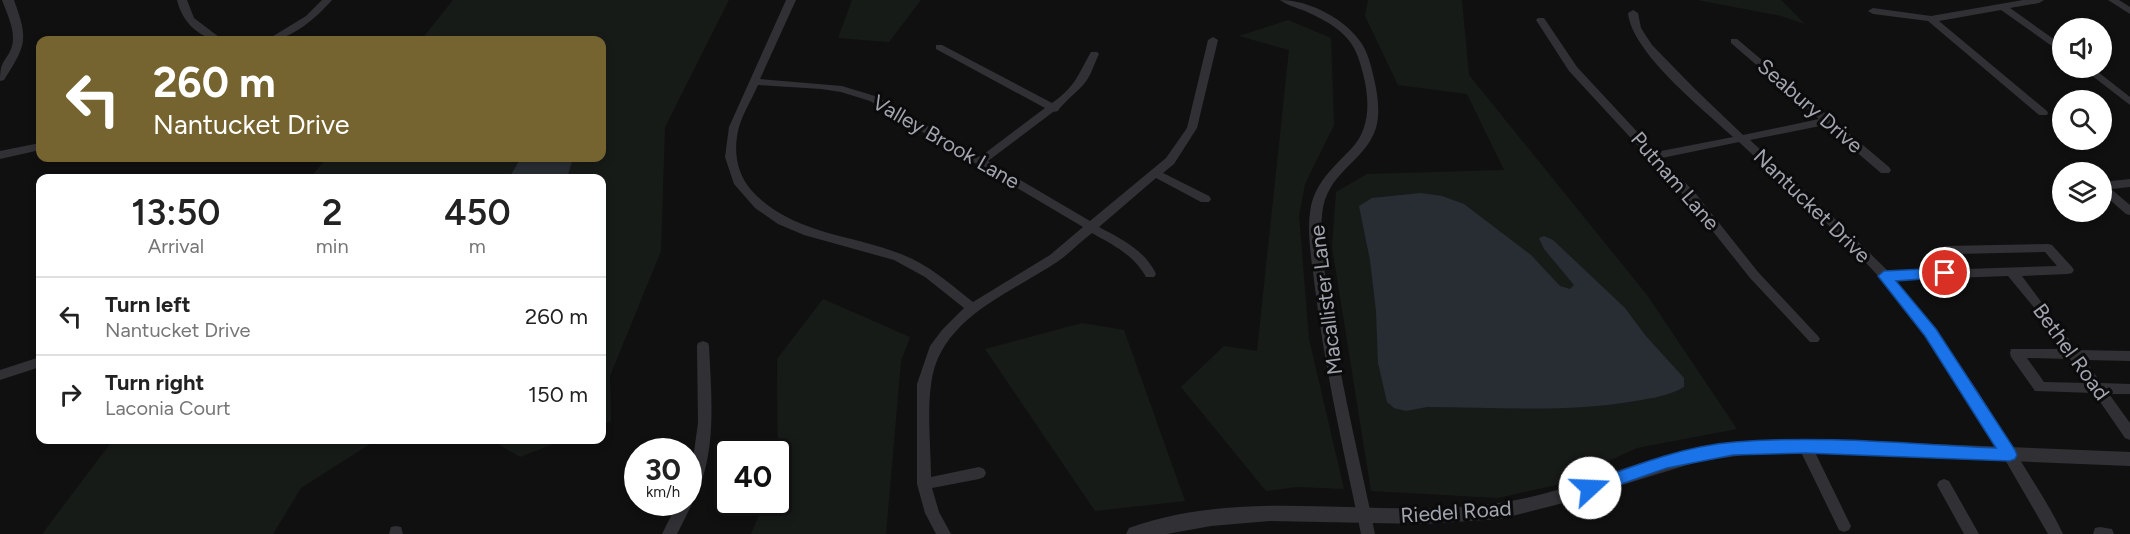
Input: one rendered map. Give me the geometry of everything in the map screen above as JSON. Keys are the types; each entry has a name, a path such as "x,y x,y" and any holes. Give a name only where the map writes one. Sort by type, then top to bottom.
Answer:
{"street":[{"path":"0,77 18,45 18,28 8,0"},
{"path":"182,0 186,16 193,26 211,36"},
{"path":"280,36 309,18 327,0"},
{"path":"791,0 734,127 730,157 740,184 759,205 782,221 808,232 898,257 929,274 972,308"},
{"name":"Macallister Lane","path":"1285,0 1330,20 1351,37 1363,56 1372,102 1370,129 1358,146 1330,176 1316,210 1317,246 1324,312 1337,387 1368,534"},
{"path":"1873,11 1931,19 2039,0"},
{"path":"2113,0 2130,11"},
{"path":"2003,7 2052,42"},
{"name":"Nantucket Drive","path":"1633,13 1636,31 1654,54 1884,276 1930,332 2010,455 2056,534"},
{"path":"1931,19 2043,113"},
{"name":"Putnam Lane","path":"1541,20 1573,69 1692,197 1755,275 1814,339"},
{"path":"944,534 932,513 924,484 924,384 928,365 946,333 972,308 1040,269 1157,174 1180,149 1192,128 1213,40"},
{"name":"Seabury Drive","path":"1734,41 1885,170"},
{"path":"939,47 1054,109"},
{"path":"981,161 1054,109 1075,89 1094,54"},
{"path":"2100,78 2130,102"},
{"name":"Valley Brook Lane","path":"754,82 821,86 842,89 874,99 1093,227 1139,257 1150,274"},
{"path":"1655,156 1827,121"},
{"path":"0,155 36,148"},
{"path":"1157,174 1205,200"},
{"path":"2112,186 2130,183"},
{"path":"2112,196 2130,211"},
{"path":"1884,276 2068,270 2048,248 1945,250 1963,273"},
{"name":"Bethel Road","path":"2011,272 2041,308 2130,434"},
{"path":"702,457 705,437 703,346"},
{"path":"2130,356 2016,353 2040,387 2130,390"},
{"path":"0,375 36,363"},
{"path":"1805,446 1844,526"},
{"name":"Riedel Road","path":"1135,534 1189,522 1236,516 1287,513 1436,516 1503,511 1570,495 1667,462 1733,448 1805,446 2130,459"},
{"path":"924,484 979,473"},
{"path":"1944,485 1972,534"},
{"path":"669,534 679,516"},
{"path":"2100,533 2107,534"}],"shaded area":[{"path":"453,0 729,0 665,127 661,251 610,376 611,421 606,423 606,174 313,174 324,162 606,162 606,36 424,36"},
{"path":"852,0 921,0 889,42 838,38"},
{"path":"1368,0 1462,0 1469,75 1647,295 1737,429 1637,448 1556,485 1498,498 1371,491 1332,247 1336,192 1367,174 1504,170 1467,94 1398,85 1365,16"},
{"path":"1697,0 1781,0 1805,24 1781,16"},
{"path":"1288,20 1331,38 1334,125 1305,184 1299,216 1309,339 1344,489 1297,487 1266,491 1181,387 1224,346 1257,351 1289,50 1239,36"},
{"path":"518,162 572,162 568,174 511,174"},
{"path":"1421,193 1442,196 1464,204 1531,255 1560,286 1570,289 1574,285 1544,249 1539,238 1544,236 1553,240 1625,308 1645,335 1684,378 1684,387 1654,398 1584,407 1427,407 1406,411 1394,408 1387,402 1378,363 1376,311 1370,260 1359,206 1372,198"},
{"path":"823,299 910,337 901,361 886,534 751,534 759,516 792,516 792,438 778,438 777,359"},
{"path":"1082,323 1124,330 1185,501 1095,511 985,349"},
{"path":"110,444 370,444 301,488 273,534 42,534"},
{"path":"498,444 554,444 520,457"}],"route":[{"path":"1590,488 1667,462 1733,448 1805,446 2010,455 1951,361 1884,276 1945,273"}]}
